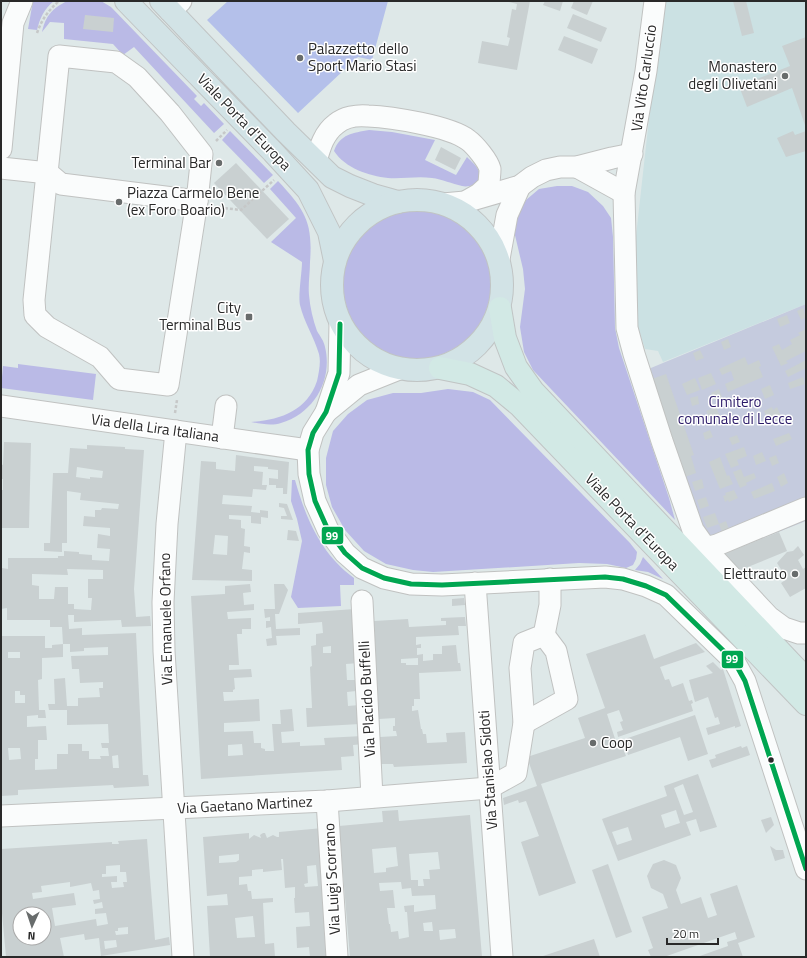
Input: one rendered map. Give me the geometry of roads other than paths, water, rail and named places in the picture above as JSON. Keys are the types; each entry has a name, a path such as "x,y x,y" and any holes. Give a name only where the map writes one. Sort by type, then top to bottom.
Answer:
{"highway":[{"name":"Viale Porta d'Europa","path":"500,308 505,338 516,367 533,391 799,672"},
{"name":"Viale Porta d'Europa","path":"440,368 470,374 496,386 519,405 806,704"}],"main road":[{"name":"Viale Porta d'Europa","path":"126,1 308,190 329,232 335,261"},
{"name":"Viale Porta d'Europa","path":"171,4 281,127 332,177 373,195 398,202"},
{"name":"Viale Porta d'Europa","path":"420,200 443,204 469,217 488,236 499,259 503,279 500,308 495,323 487,336 465,357 440,368 417,371 400,369 377,362 357,347 340,324 334,307 331,289 335,261 345,238 368,215 398,202 420,200"}],"street":[{"path":"1,149 13,23 12,1"},
{"path":"13,23 22,1"},
{"name":"Via Vito Carluccio","path":"655,1 646,71 624,193 627,328 660,434 693,530 706,548 769,617 784,628 799,633 806,633"},
{"path":"59,56 116,62 137,77 170,113 202,154 204,204 168,385 119,379 100,357 47,327 35,315 34,300 48,173 59,56"},
{"path":"316,161 327,132 336,123 348,117 367,116 406,120 454,132 468,140 481,153 490,169 489,185 479,194 465,202"},
{"path":"443,204 465,202 520,186 532,177 546,170 560,167 577,167 632,154"},
{"path":"577,167 624,193"},
{"path":"1,168 48,173 61,184 204,204"},
{"path":"499,259 507,215 520,186"},
{"path":"340,324 339,373 326,412 313,433 308,450 308,474 315,501 328,530 346,553 362,568 384,578 411,584 442,585 605,577 623,579 646,586 666,595 734,661 745,681 806,869"},
{"path":"326,412 359,385 400,369"},
{"name":"Via della Lira Italiana","path":"1,406 308,450"},
{"path":"222,438 226,406"},
{"name":"Via Emanuele Orfano","path":"176,431 167,524 163,602 165,659 183,957"},
{"path":"706,548 717,545 806,508"},
{"path":"524,723 567,699 556,651 544,635 550,605 550,579"},
{"name":"Via Stanislao Sidoti","path":"475,583 502,957"},
{"name":"Via Placido Buffelli","path":"362,600 372,798"},
{"path":"489,788 516,773 524,723 520,668 524,643 544,635"},
{"name":"Via Gaetano Martinez","path":"1,816 372,798 489,788"},
{"name":"Via Luigi Scorrano","path":"327,800 337,957"}],"place":[{"name":"Palazzetto dello Sport Mario Stasi","path":"300,58"},
{"name":"Monastero degli Olivetani","path":"785,76"},
{"name":"Terminal Bar","path":"219,163"},
{"name":"Piazza Carmelo Bene (ex Foro Boario)","path":"119,202"},
{"name":"City Terminal Bus","path":"249,317"},
{"name":"Elettrauto","path":"795,574"},
{"name":"Coop","path":"593,743"}],"park label":[{"name":"Cimitero comunale di Lecce","path":"735,410"}]}
